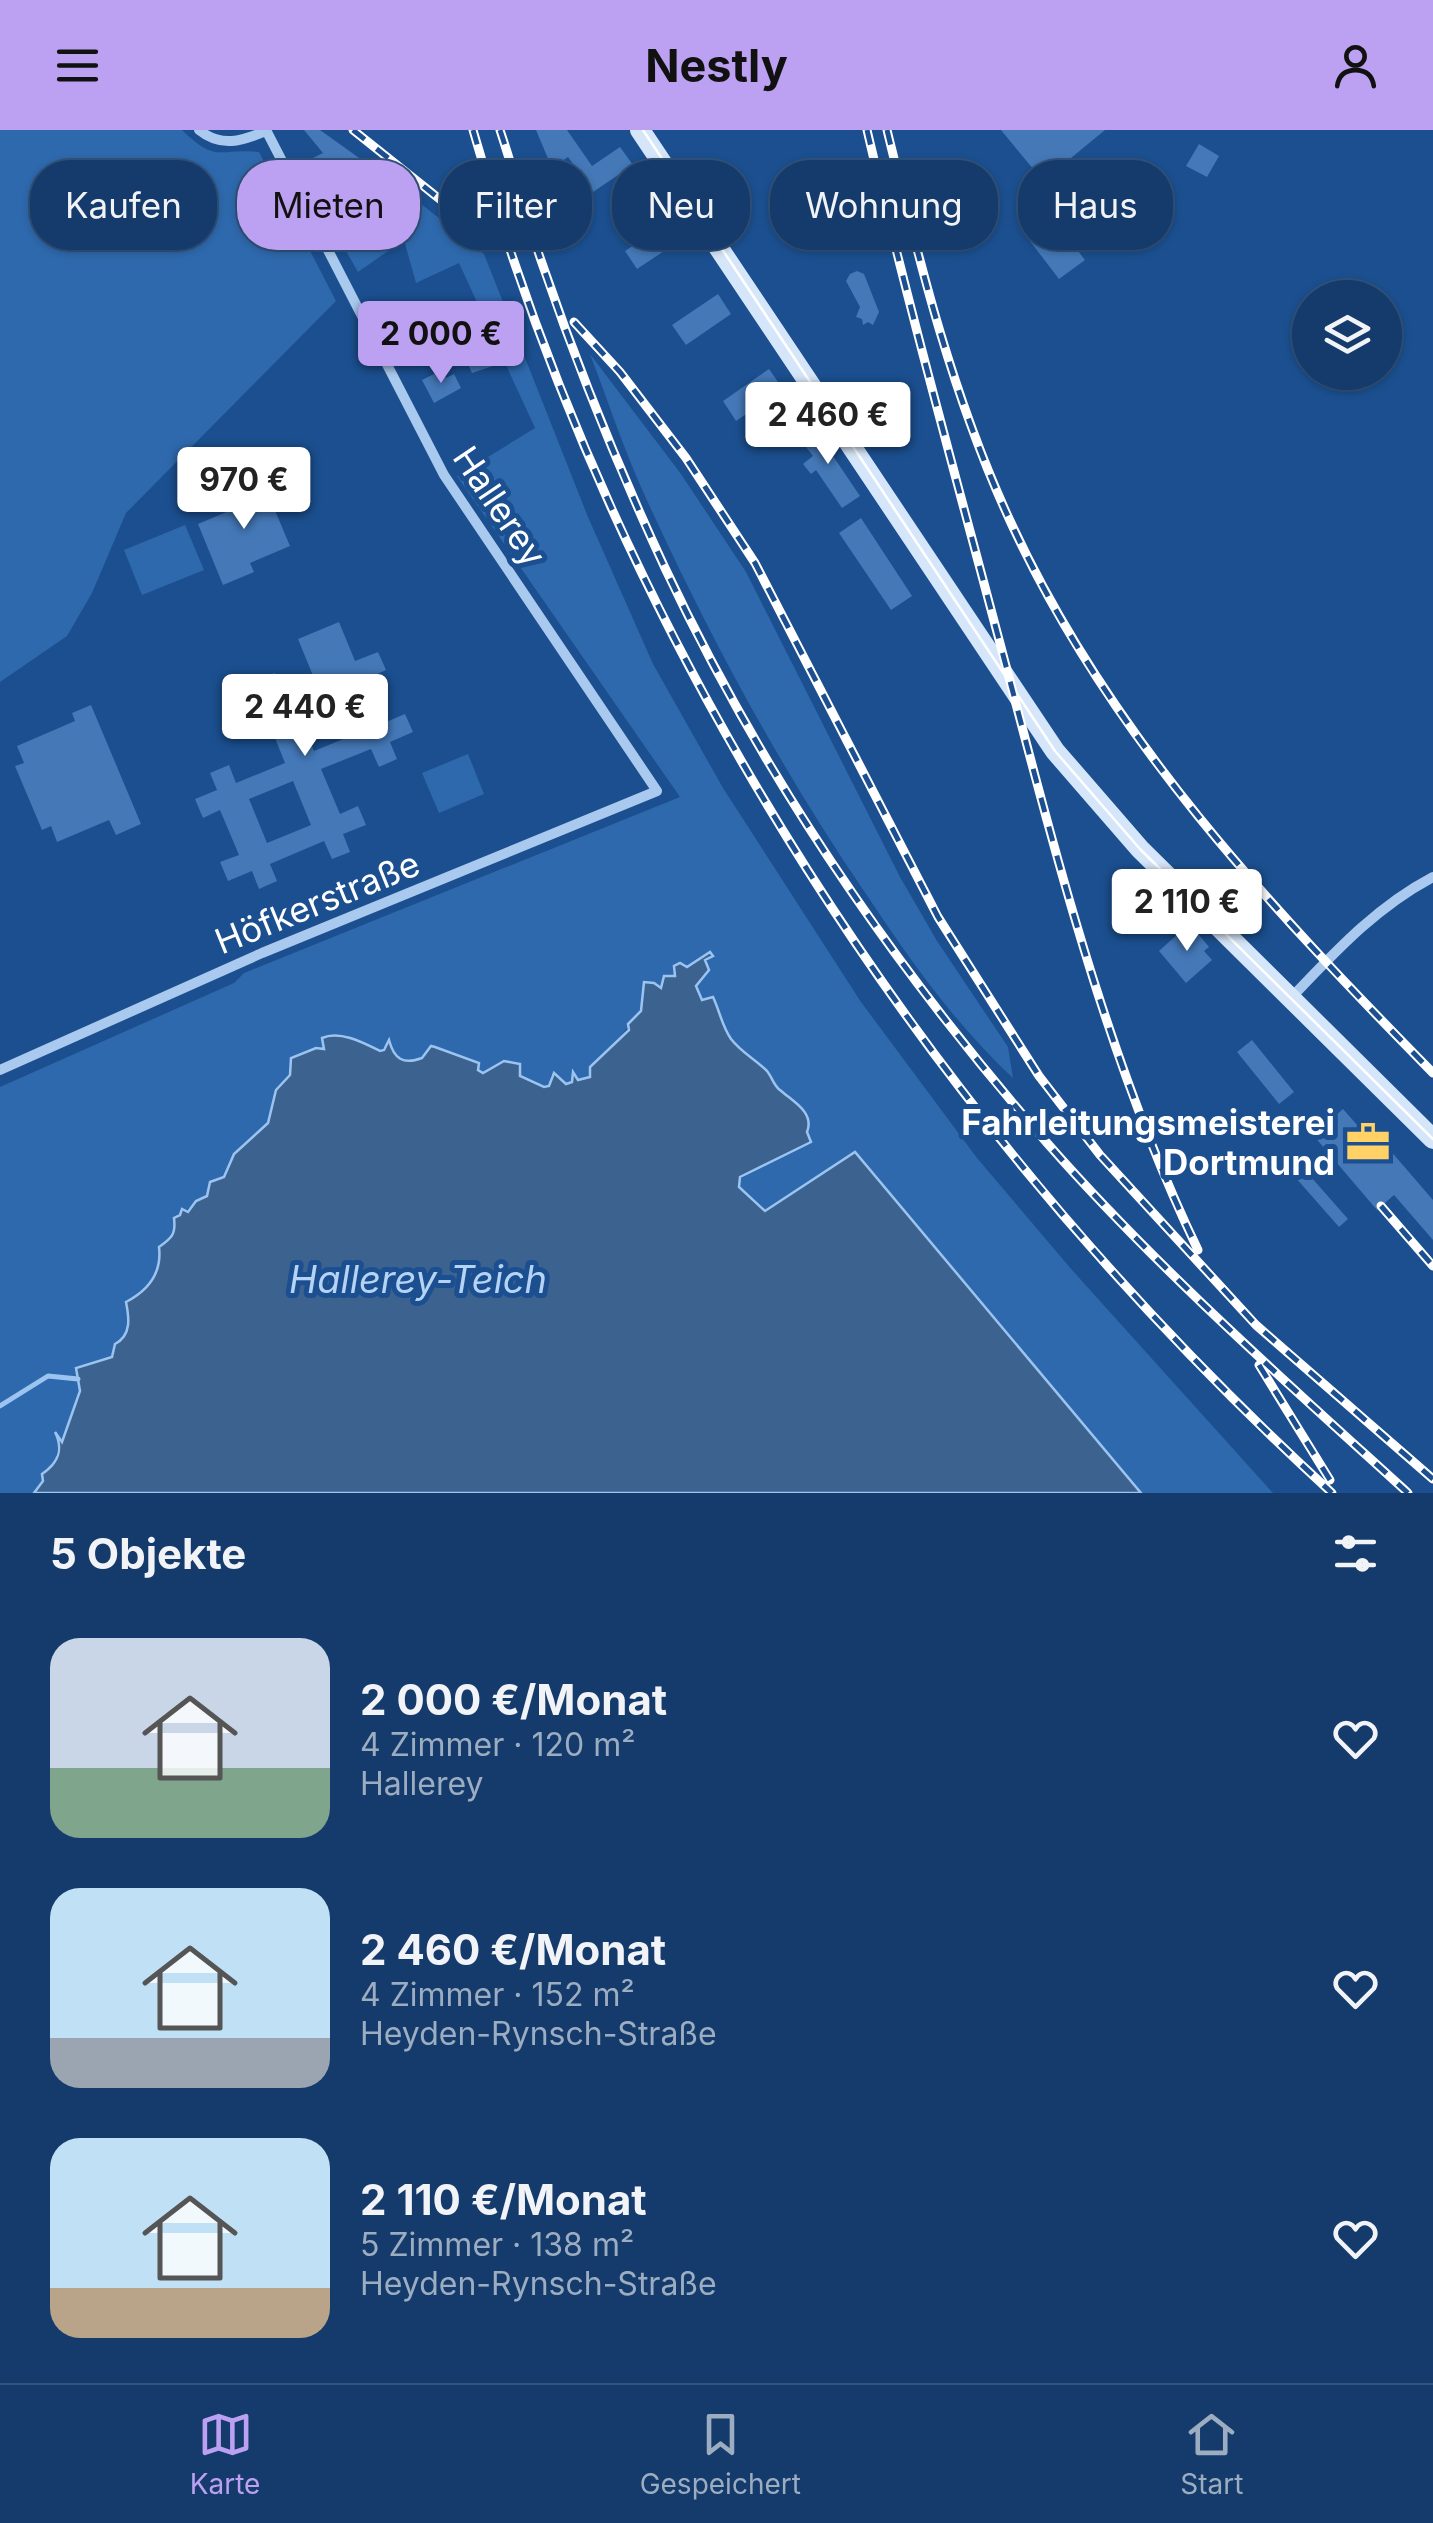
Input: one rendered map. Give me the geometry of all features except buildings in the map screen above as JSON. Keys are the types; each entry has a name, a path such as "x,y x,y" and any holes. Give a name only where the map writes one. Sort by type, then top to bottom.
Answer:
{"main road":[{"path":"640,130 1055,752 1140,849 1433,1140"}],"street":[{"name":"Hallerey","path":"199,130 219,141 235,142 266,130 444,475 657,790"},
{"name":"Höfkerstraße","path":"0,1070 262,953 657,790"},
{"path":"1291,998 1365,922 1401,894 1433,877"}],"shaded area":[{"path":"0,130 182,130 211,151 259,152 263,160 237,160 237,250 310,250 336,301 126,513 92,593 67,636 0,682"},
{"path":"420,203 440,219 440,250 479,250 484,254 588,517 653,664 723,788 861,1002 977,1158 1273,1493 1141,1493 855,1152 765,1211 739,1186 739,1180 807,1132 806,1114 732,1040 710,999 702,1000 696,986 708,970 705,959 713,956 703,955 676,976 667,975 661,988 644,985 641,1011 585,1080 578,1080 573,1072 572,1082 566,1084 558,1075 551,1075 549,1086 544,1087 520,1076 521,1066 506,1060 483,1073 435,1047 431,1046 422,1058 405,1060 394,1053 389,1042 380,1051 352,1038 336,1036 322,1038 324,1049 291,1058 290,1075 276,1090 267,1123 234,1154 224,1177 207,1197 174,1218 172,1236 158,1251 162,1262 158,1269 143,1290 126,1302 128,1325 115,1343 112,1358 80,1391 63,1442 59,1441 54,1466 43,1474 34,1493 0,1493 0,1087 234,983 244,973 680,797 457,476 535,428 459,263 416,283 407,250 420,250"},
{"path":"345,250 390,250 358,272"},
{"path":"590,354 681,474 746,572 900,877 937,941 1008,1047 1013,1078 972,1036 917,967 834,846 775,749 669,548 630,461"},
{"path":"185,525 204,570 142,595 124,550"},
{"path":"468,754 484,794 439,813 422,773"}],"water":[{"name":"Hallerey-Teich","path":"710,952 713,956 705,960 709,970 696,986 702,1000 713,997 731,1039 767,1071 778,1088 805,1113 809,1125 811,1142 740,1177 739,1187 765,1211 855,1152 1141,1493 34,1493 43,1481 42,1474 58,1456 55,1432 62,1442 80,1391 76,1368 112,1357 115,1344 127,1331 126,1302 152,1279 159,1247 172,1235 174,1218 182,1209 188,1212 196,1201 207,1196 210,1182 224,1177 234,1154 268,1123 276,1090 290,1075 291,1058 316,1048 324,1049 322,1038 329,1036 352,1039 380,1051 389,1040 397,1056 405,1060 422,1058 431,1046 479,1063 478,1070 483,1073 504,1061 520,1064 520,1076 544,1087 549,1086 554,1073 566,1084 572,1082 573,1072 578,1080 590,1077 590,1067 629,1030 628,1024 641,1011 644,982 661,988 664,976 675,976 674,966 680,963 687,967"}],"waterway":[{"path":"0,1406 48,1376 78,1379"}],"tram line":[{"path":"643,130 1055,751 1140,849 1433,1139"}],"railway":[{"path":"353,130 440,199"},
{"path":"473,130 536,324 614,513 705,695 808,871 923,1039 1050,1199 1186,1351 1332,1493"},
{"path":"500,130 570,342 648,531 703,646 745,722 836,869 938,1010 1090,1190 1223,1323 1408,1493"},
{"path":"867,130 1073,912 1141,1117 1198,1250"},
{"path":"887,130 925,281 972,429 1012,525 1052,603 1097,677 1198,817 1312,947 1433,1073"},
{"path":"574,322 620,372 686,458 755,563 938,917 1039,1076 1100,1155 1256,1325 1433,1479"},
{"path":"1381,1206 1433,1266"},
{"path":"1259,1365 1330,1480"}],"place":[{"name":"Fahrleitungsmeisterei Dortmund","path":"1368,1142"}]}
